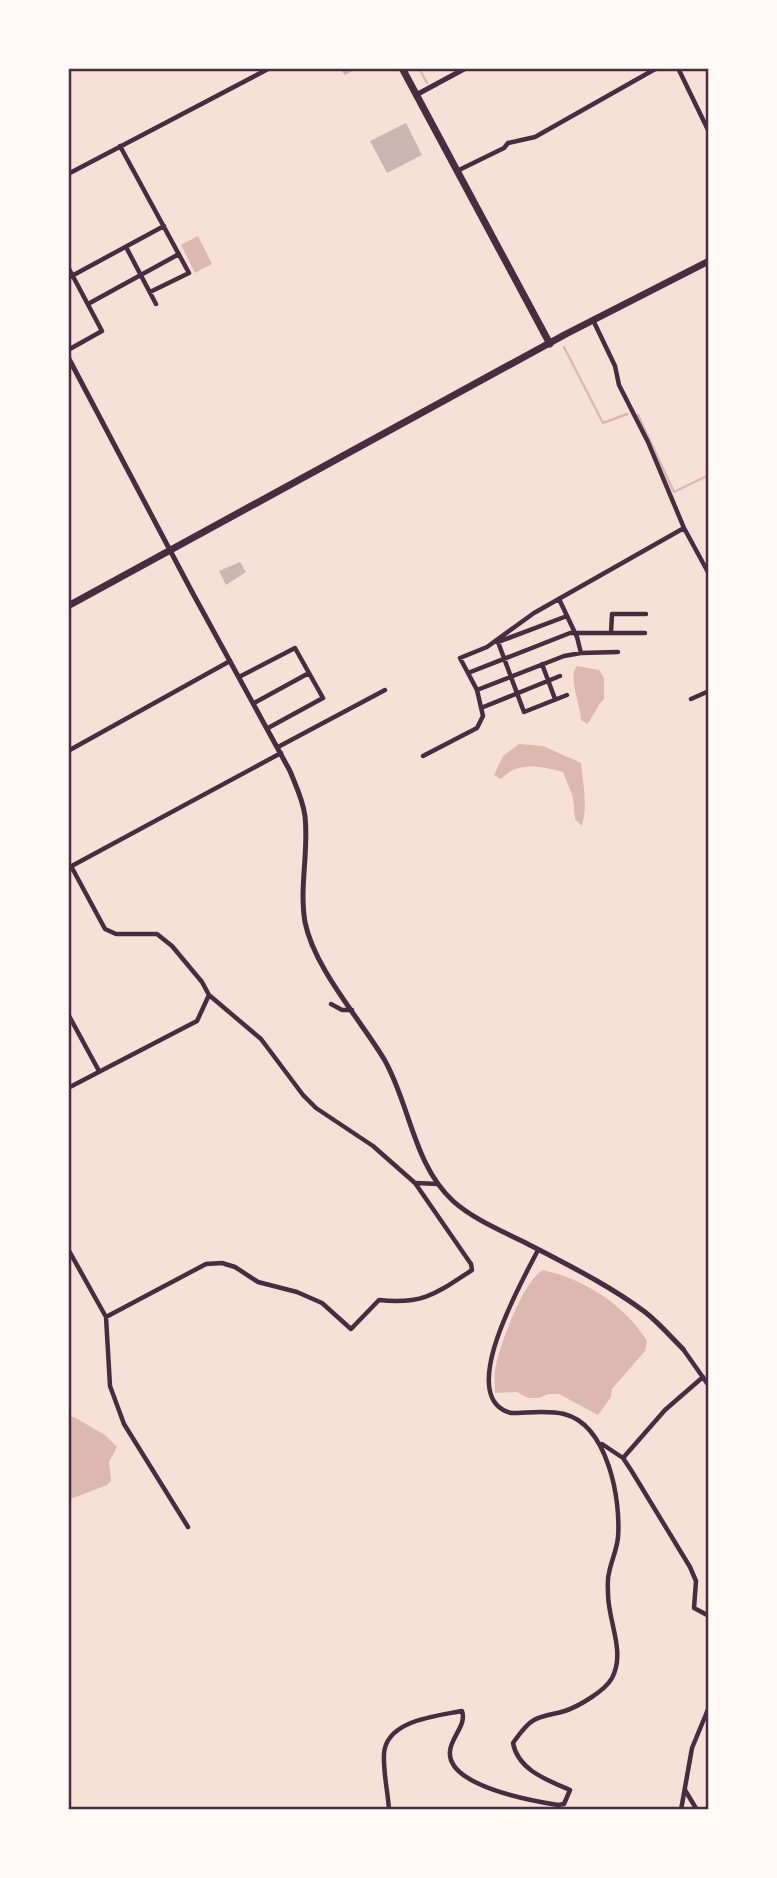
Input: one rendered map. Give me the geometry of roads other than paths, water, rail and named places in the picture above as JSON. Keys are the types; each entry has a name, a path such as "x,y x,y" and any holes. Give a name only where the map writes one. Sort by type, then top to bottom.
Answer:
{"main road":[{"path":"402,68 550,344"},
{"path":"68,606 708,260"}],"street":[{"path":"68,174 270,68"},
{"path":"415,95 466,68"},
{"path":"457,172 504,148 508,142 535,137 657,68"},
{"path":"678,68 709,132"},
{"path":"120,146 189,273 150,292"},
{"path":"70,276 164,226"},
{"path":"125,247 156,304"},
{"path":"88,303 179,254"},
{"path":"68,267 70,276 102,331 68,350"},
{"path":"593,320 684,528 709,575"},
{"path":"68,357 280,750 301,797 305,816 303,897 305,922 311,941 385,1060 426,1162 439,1185 453,1201 482,1220 583,1274 646,1313 683,1349 709,1386"},
{"path":"490,645 534,613 684,528"},
{"path":"559,599 581,653"},
{"path":"611,633 612,614 646,614"},
{"path":"423,756 477,728 483,716 477,690 460,658 567,616"},
{"path":"468,673 570,633 645,633"},
{"path":"498,642 524,712 566,695"},
{"path":"239,677 295,648 323,698 268,728"},
{"path":"477,690 564,656 618,652"},
{"path":"68,751 230,661"},
{"path":"541,664 555,699"},
{"path":"254,703 309,673"},
{"path":"481,708 560,676"},
{"path":"106,1317 206,1264 222,1263 235,1267 258,1282 297,1292 322,1303 351,1329 379,1300 418,1300 440,1292 472,1270 471,1264 415,1182 373,1146 316,1108 261,1039 209,995 202,982 172,946 157,934 116,934 105,929 70,867 385,690"},
{"path":"691,699 709,691"},
{"path":"68,1088 197,1021 209,995"},
{"path":"331,1004 342,1010 352,1010"},
{"path":"68,1014 99,1071"},
{"path":"415,1182 439,1185"},
{"path":"68,1249 106,1317 109,1376 116,1404 132,1438 188,1527"},
{"path":"389,1810 384,1751 388,1741 400,1728 411,1723 461,1711 463,1718 449,1750 454,1767 464,1777 508,1794 538,1802 564,1804 569,1790 542,1777 520,1762 515,1755 513,1744 534,1720 569,1710 602,1689 611,1681 617,1668 617,1648 608,1600 608,1575 618,1541 619,1518 606,1455 583,1425 563,1413 511,1413 497,1407 493,1401 488,1377 489,1366 507,1313 538,1250"},
{"path":"623,1458 665,1410 703,1377"},
{"path":"598,1442 623,1458 690,1567 696,1581 694,1608 709,1616"},
{"path":"681,1810 692,1748 709,1707"},
{"path":"684,1790 697,1810"}],"waterway":[{"path":"419,68 427,83"},
{"path":"564,347 603,423 627,414"},
{"path":"638,415 674,492 709,475"}]}
